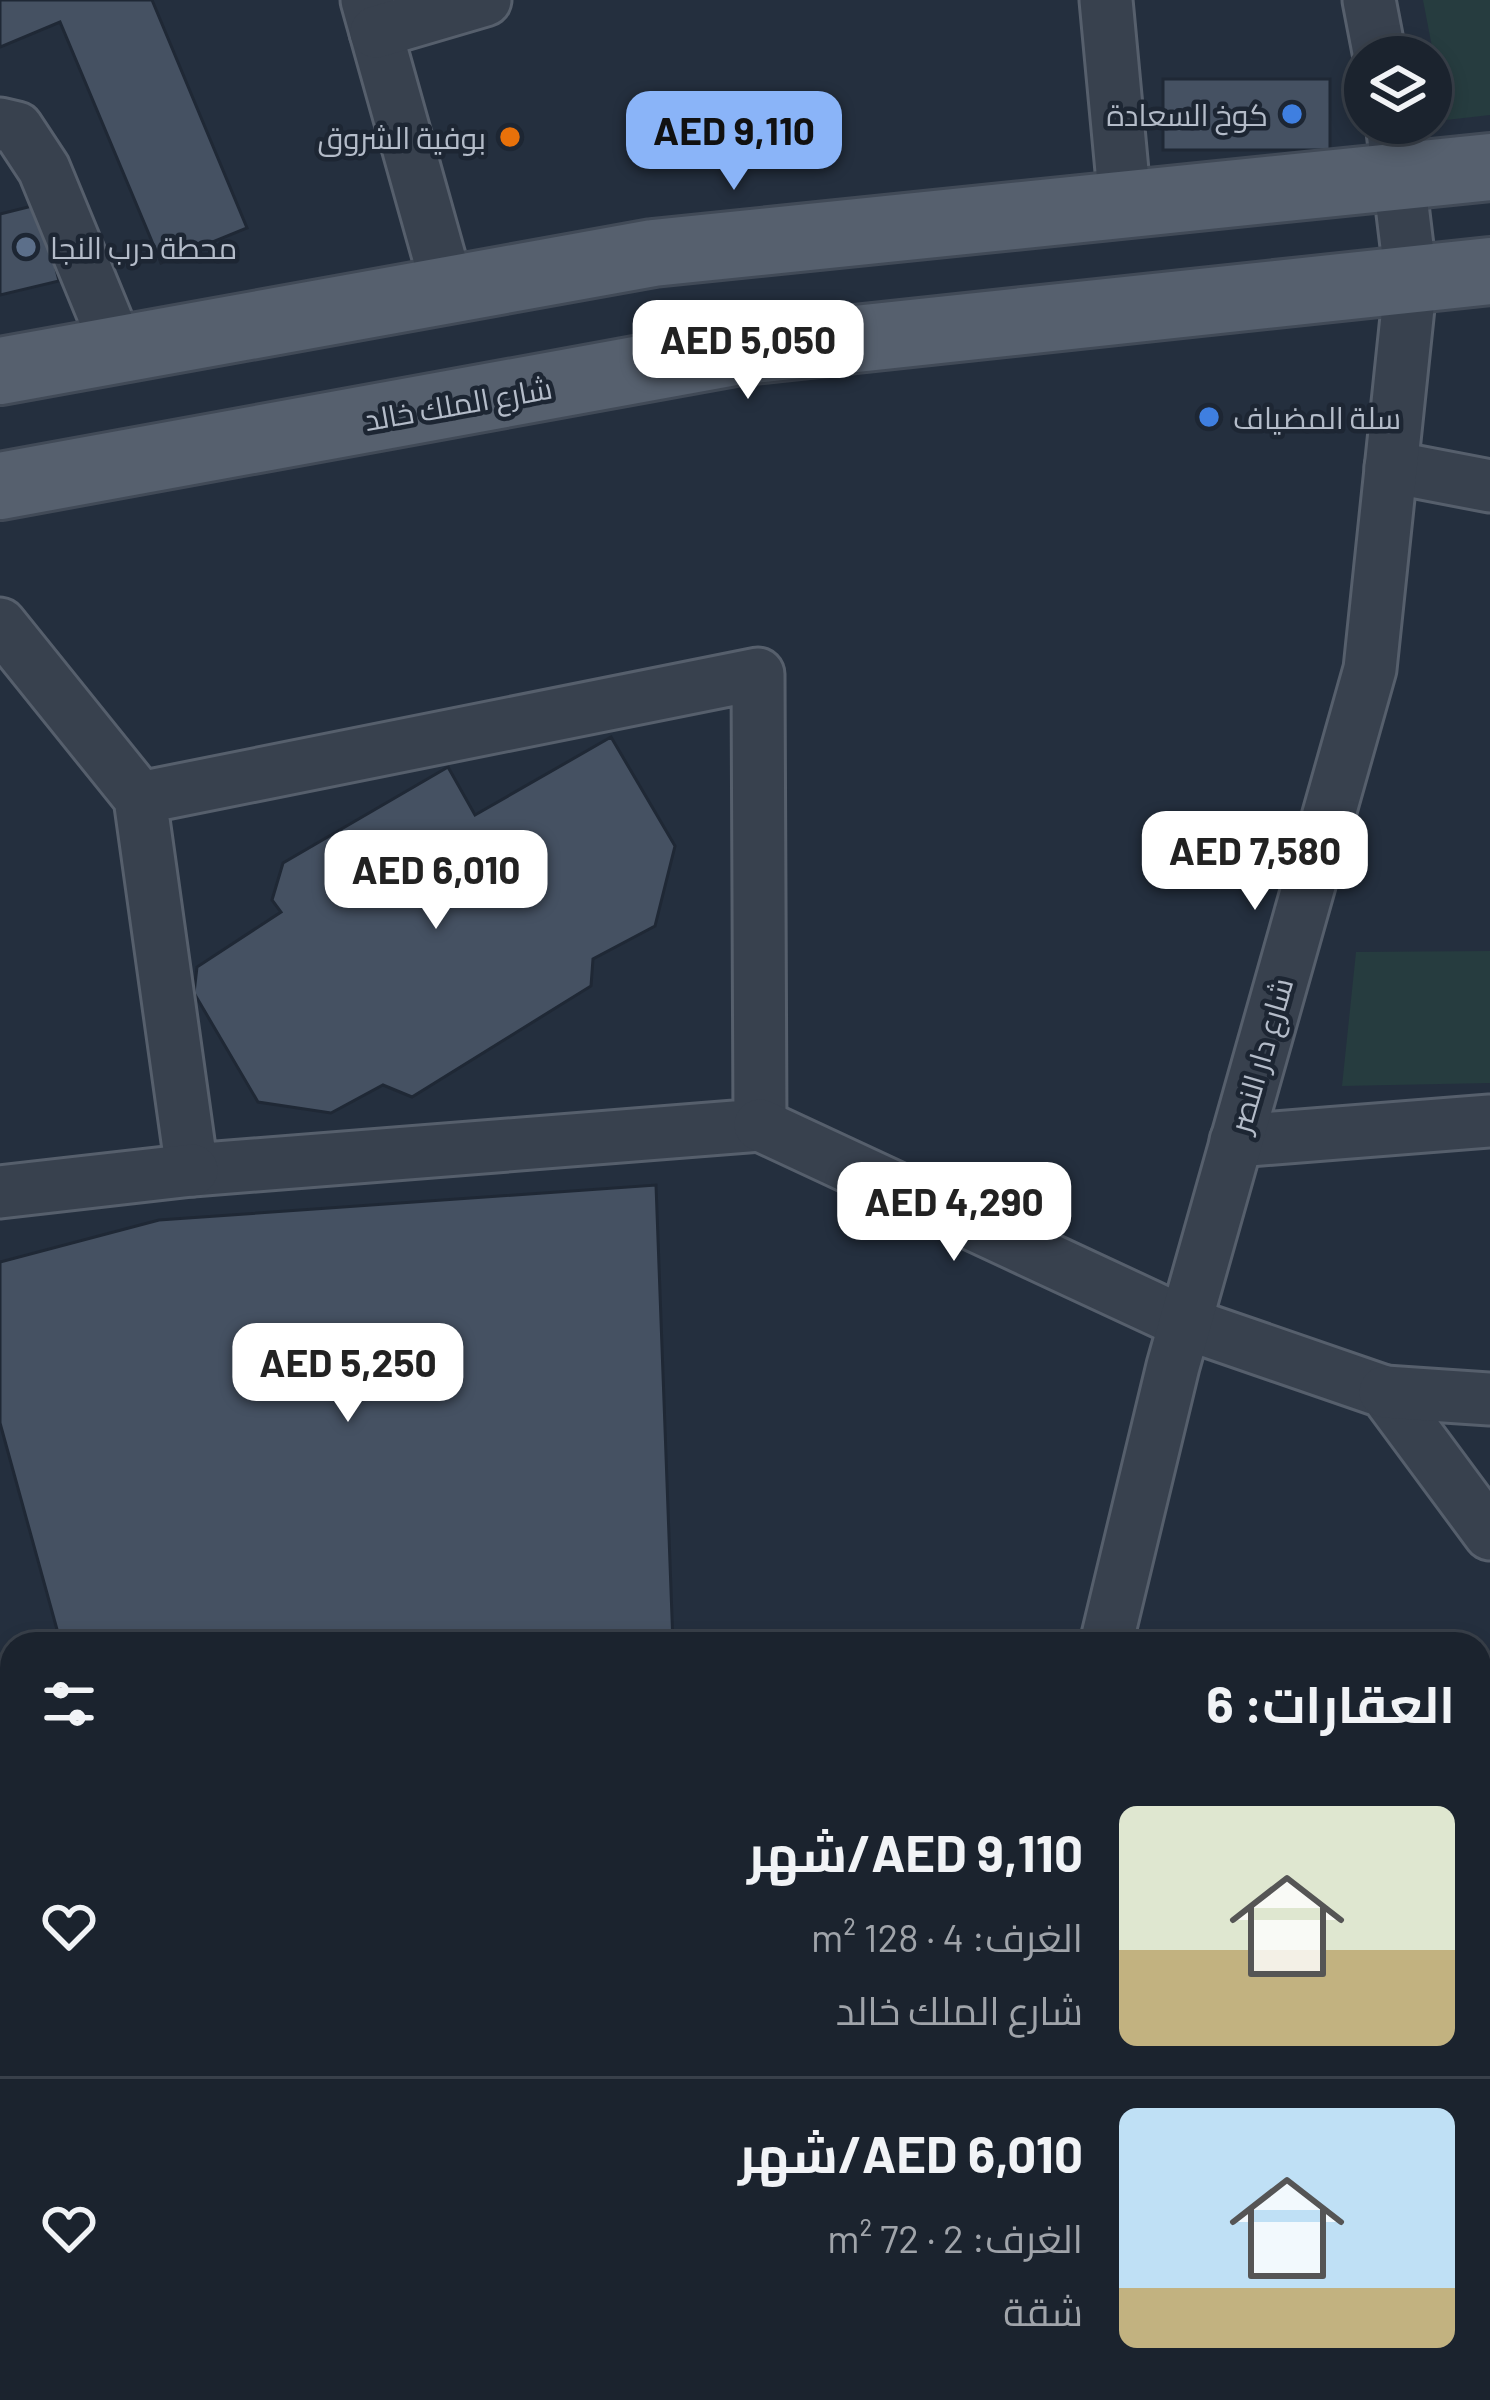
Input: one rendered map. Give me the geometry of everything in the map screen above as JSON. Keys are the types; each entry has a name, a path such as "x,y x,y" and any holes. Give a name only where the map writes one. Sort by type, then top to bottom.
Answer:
{"main road":[{"path":"0,371 652,253 1125,203 1397,149 1490,166"},
{"name":"شارع الملك خالد","path":"0,486 734,352 1490,271"}],"street":[{"path":"448,290 372,16 484,0"},
{"path":"1106,0 1125,203"},
{"path":"1369,0 1376,36"},
{"path":"0,124 17,128 44,169 118,350"},
{"name":"شارع دار النصر","path":"1109,1632 1184,1323 1370,669 1411,279 1397,149"},
{"path":"1391,467 1490,486"},
{"path":"0,624 140,798 193,1170"},
{"path":"140,798 758,674 760,1126"},
{"path":"1236,1141 1490,1121"},
{"path":"0,1192 193,1170 760,1126 1184,1323 1385,1392 1490,1399"},
{"path":"1385,1392 1490,1534"}],"green space":[{"path":"1423,0 1490,0 1490,115 1452,119 1452,36 1430,36"},
{"path":"1490,951 1490,1083 1342,1086 1356,952"}],"building":[{"path":"0,0 152,0 247,228 161,263 60,22 0,47"},
{"path":"1163,79 1330,79 1330,150 1163,150"},
{"name":"محطة درب النجا","path":"40,204 59,281 0,295 0,214"},
{"path":"611,737 675,846 655,926 593,959 591,986 412,1097 383,1085 331,1113 258,1102 194,993 197,967 281,912 272,900 283,863 448,767 475,815"},
{"path":"656,1185 673,1632 58,1632 0,1423 0,1262 159,1220"}],"place":[{"name":"كوخ السعادة","path":"1292,114"},
{"name":"بوفية الشروق","path":"510,137"},
{"name":"محطة درب النجا","path":"26,247"},
{"name":"سلة المضياف","path":"1209,417"}]}
